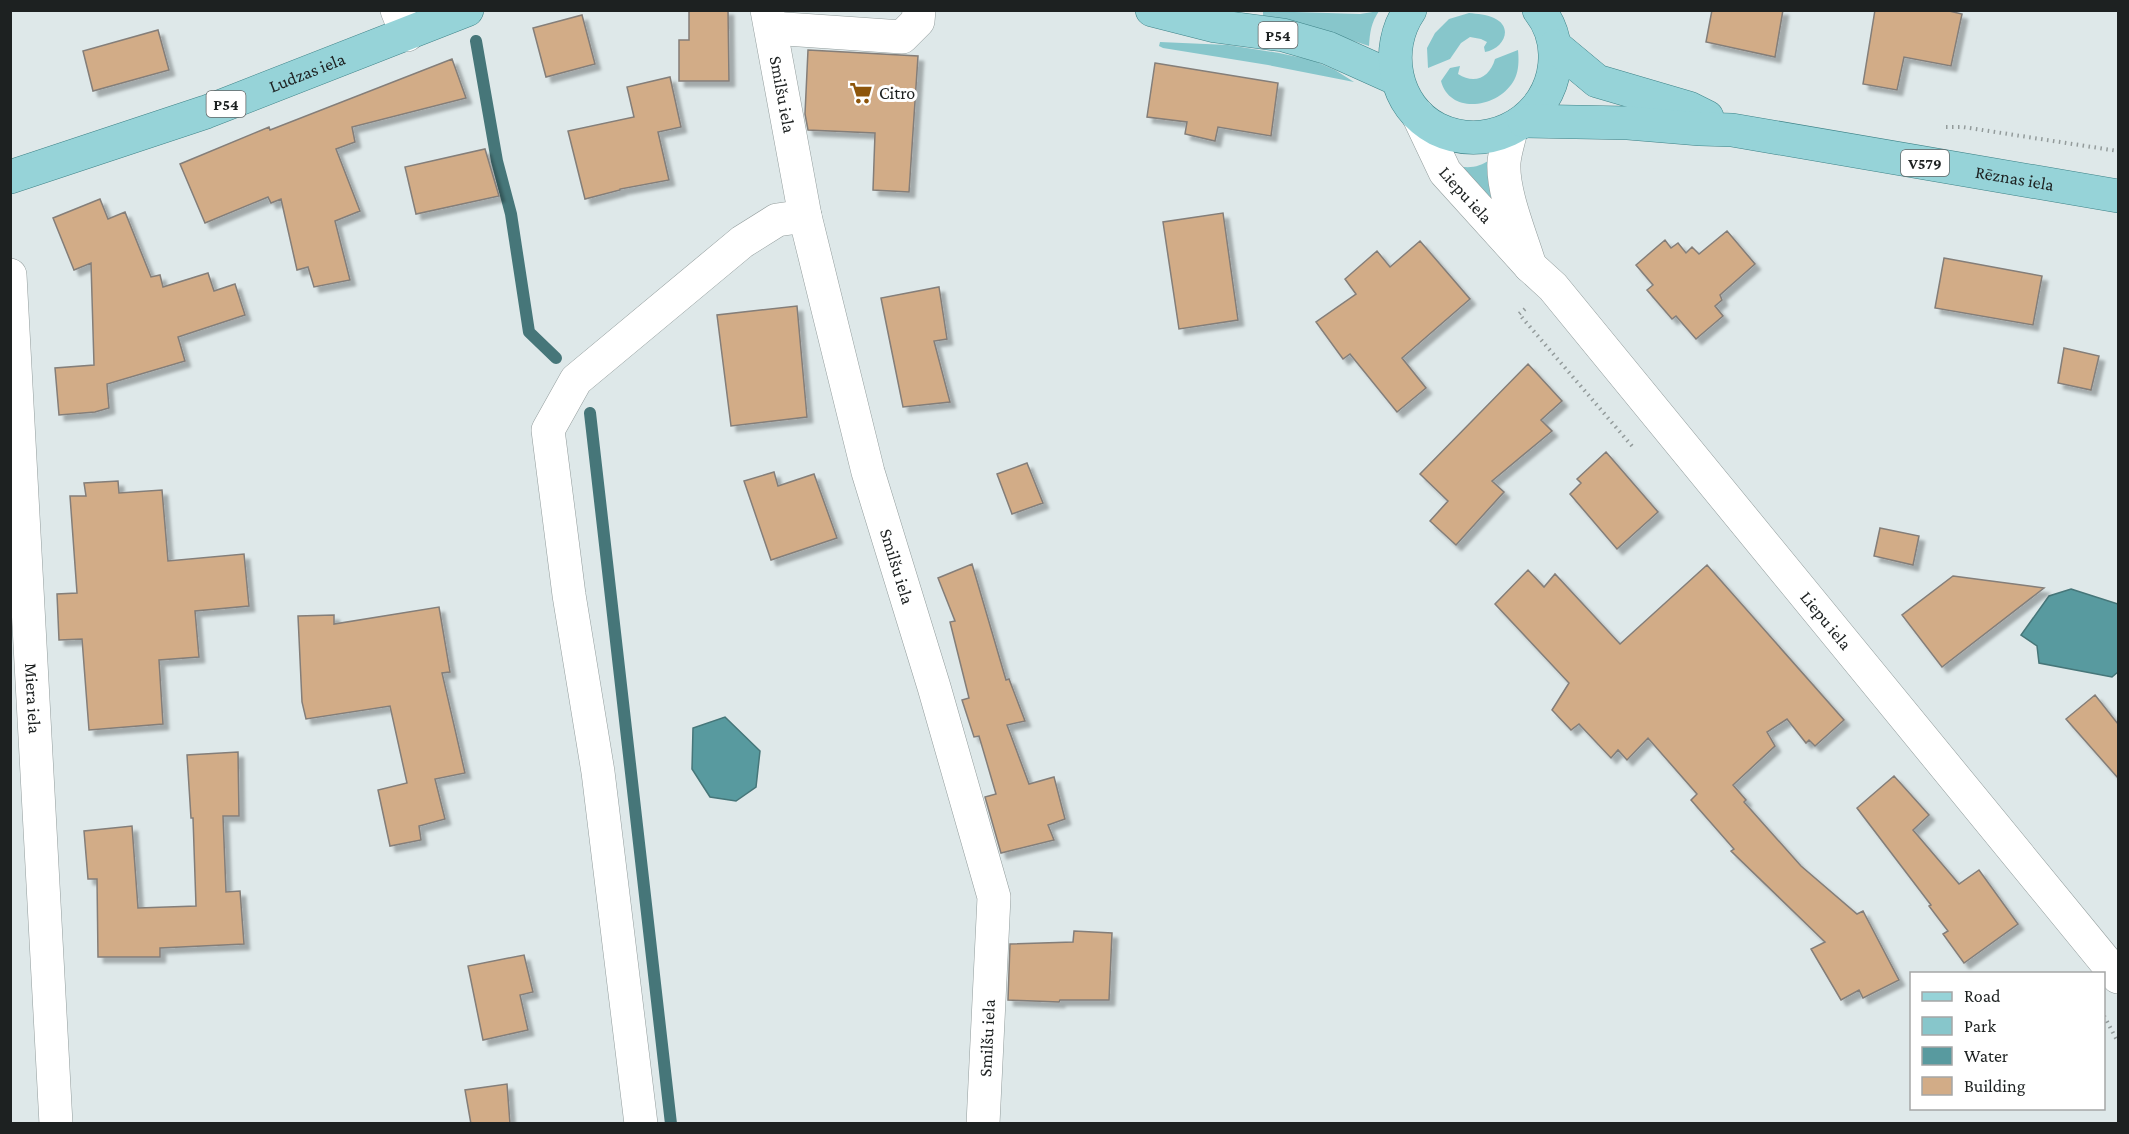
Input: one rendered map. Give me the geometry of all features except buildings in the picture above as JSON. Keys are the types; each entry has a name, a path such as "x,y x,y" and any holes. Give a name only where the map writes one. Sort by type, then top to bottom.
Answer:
{"main road":[{"name":"Ludzas iela","path":"10,177 206,112 402,23 467,10"},
{"name":"P54","path":"1152,10 1215,26 1283,35 1328,48 1397,79"},
{"path":"1410,10 1396,39 1394,59 1397,79 1405,98 1418,115"},
{"path":"1517,126 1539,106 1550,88 1555,67 1547,21"},
{"name":"Rēznas iela","path":"1547,21 1597,81 1689,108 1732,130"},
{"name":"Rēznas iela","path":"1418,115 1437,128 1459,136 1482,138 1517,126 1628,123 1732,130 2118,196"}],"street":[{"path":"769,19 902,37 918,21 919,10"},
{"name":"Smilšu iela","path":"769,19 805,216 868,472 934,687 994,897 983,1124"},
{"name":"Liepu iela","path":"1418,115 1445,172 1530,266 1553,287 2118,977"},
{"name":"Liepu iela","path":"1517,126 1504,161 1506,186 1530,266"},
{"path":"641,1124 598,772 569,595 548,430 576,380 733,250 777,220 805,216"},
{"name":"Miera iela","path":"10,275 56,1124"}],"path":[{"path":"2105,1019 2118,1042"}],"green space":[{"path":"1263,11 1360,14 1379,11 1371,28 1369,46 1308,26 1263,17"},
{"path":"1469,13 1488,16 1500,22 1505,32 1501,42 1497,47 1485,52 1484,47 1487,42 1470,37 1461,43 1450,59 1428,68 1427,48 1435,33 1449,19"},
{"path":"1160,42 1228,45 1279,53 1312,60 1335,70 1354,82 1163,48 1159,46"},
{"path":"1518,50 1515,78 1506,91 1496,98 1474,104 1464,103 1454,99 1446,92 1441,81 1450,68 1460,66 1458,74 1476,79 1486,75 1495,59"},
{"path":"1491,159 1500,216 1453,165 1473,167"}],"water":[{"path":"2071,589 2118,604 2118,672 2112,677 2039,663 2037,646 2021,635 2049,596"},
{"path":"725,717 760,751 756,787 736,801 710,797 692,769 693,728"}],"waterway":[{"path":"476,41 497,161 511,214 529,332 556,358"},
{"path":"590,413 671,1124"}],"place":[{"name":"Citro","path":"861,93"}]}
